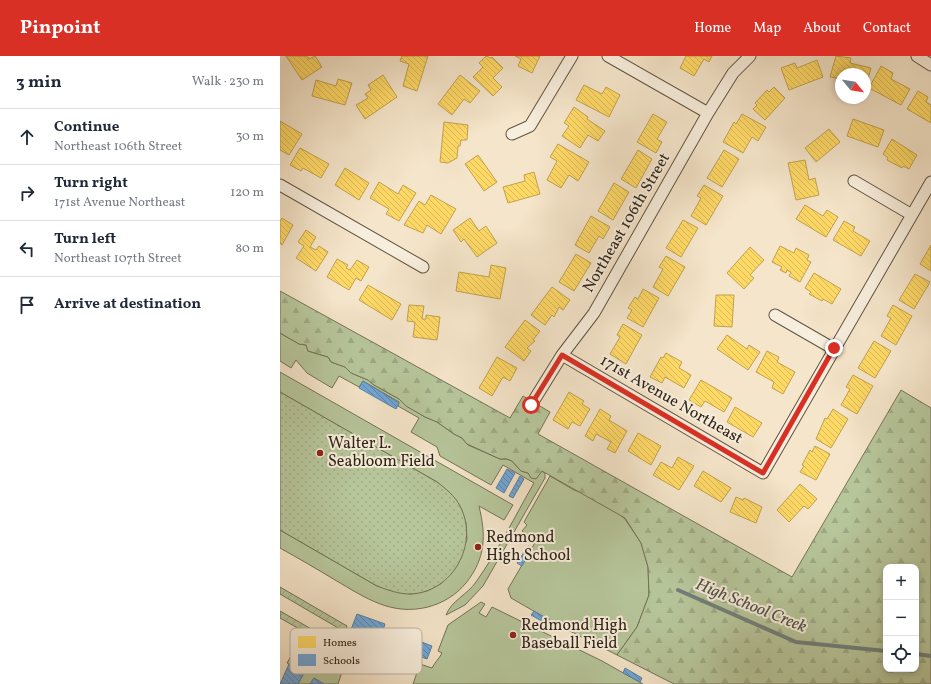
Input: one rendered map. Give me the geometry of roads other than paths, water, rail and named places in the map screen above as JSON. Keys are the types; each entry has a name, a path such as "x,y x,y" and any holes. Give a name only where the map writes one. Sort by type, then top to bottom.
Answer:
{"street":[{"path":"512,134 530,126 572,56"},
{"path":"608,56 708,113"},
{"name":"Northeast 106th Street","path":"531,405 562,355 594,313 708,113 733,73 750,56"},
{"path":"917,56 931,65"},
{"path":"854,181 912,215"},
{"path":"775,316 834,348 931,182"},
{"path":"280,185 423,267"},
{"name":"171st Avenue Northeast","path":"562,355 763,473 834,348"}],"waterway":[{"name":"High School Creek","path":"678,590 796,642 883,651"},
{"name":"High School Creek","path":"919,654 931,656"}],"place":[{"name":"Walter L. Seabloom Field","path":"320,453"},
{"name":"Redmond High School","path":"478,547"},
{"name":"Redmond High Baseball Field","path":"513,635"}]}
